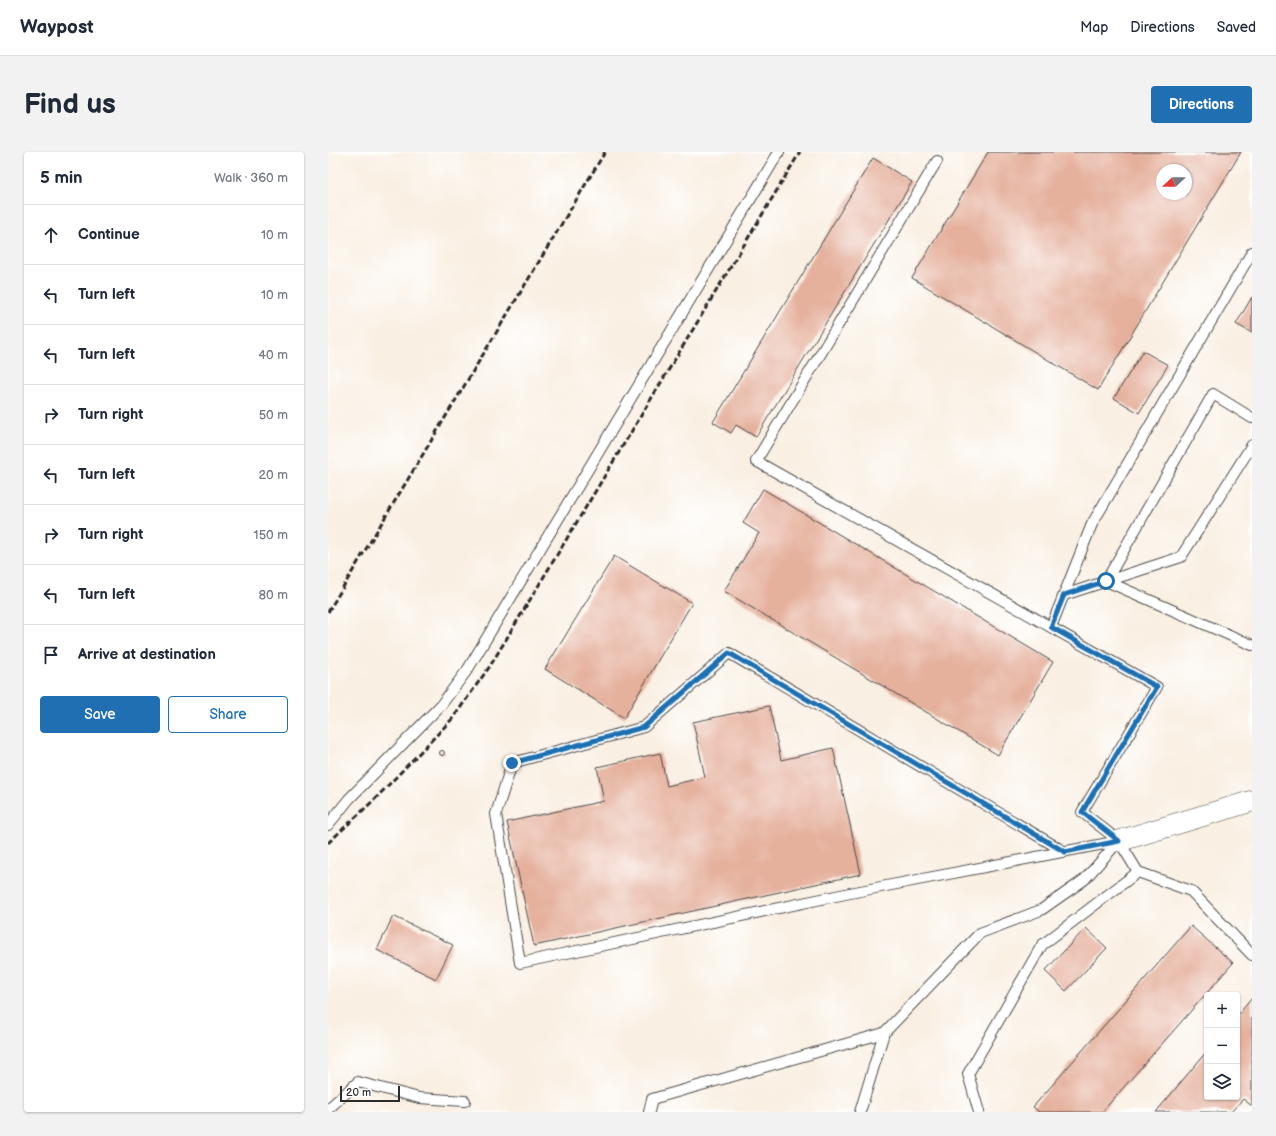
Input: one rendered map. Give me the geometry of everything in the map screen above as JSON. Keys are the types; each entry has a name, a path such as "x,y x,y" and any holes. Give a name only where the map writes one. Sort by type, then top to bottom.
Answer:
{"street":[{"path":"1119,841 1252,801"}],"lane":[{"path":"328,825 349,799 441,705 468,669 780,152"},
{"path":"937,161 756,461 1157,687 1082,812 1119,841 1138,872 1191,891 1252,955"},
{"path":"1051,627 1092,524 1252,252"},
{"path":"1106,581 1213,394 1252,418"},
{"path":"1064,595 1181,557 1252,445"},
{"path":"1106,581 1252,645"},
{"path":"1065,852 729,653 644,727 512,763 496,814 520,963 850,893 1065,852 1119,841"},
{"path":"860,1112 884,1033 980,933 1041,910 1084,880 1119,841"},
{"path":"978,1112 968,1074 1042,946 1138,872"},
{"path":"649,1112 652,1099 884,1033"},
{"path":"328,1109 358,1082 419,1098 465,1102"}],"building":[{"path":"988,152 1241,152 1098,390 912,278"},
{"path":"873,158 912,182 756,437 736,425 731,433 713,422"},
{"path":"1252,297 1252,333 1236,324"},
{"path":"1143,351 1168,365 1139,413 1114,398"},
{"path":"763,489 1053,662 998,755 724,591 759,533 743,523"},
{"path":"614,556 692,603 624,718 545,669"},
{"path":"769,706 781,760 833,748 861,874 534,946 507,822 604,801 597,767 660,753 667,786 705,777 693,722"},
{"path":"440,751 444,751 444,755 440,755"},
{"path":"393,916 453,945 436,979 377,950"},
{"path":"1191,926 1233,963 1208,992 1204,992 1204,996 1102,1112 1039,1112 1033,1107"},
{"path":"1086,928 1107,948 1066,991 1045,971"},
{"path":"1252,998 1252,1106 1243,1099 1231,1112 1156,1112 1204,1055 1204,1100 1240,1100 1240,1012"}],"railway":[{"path":"328,612 605,152"},
{"path":"328,843 375,799 453,718 490,666 800,152"}],"route":[{"path":"512,763 644,727 729,653 1065,852 1119,841 1082,812 1157,687 1051,627 1064,595 1106,581"}]}
